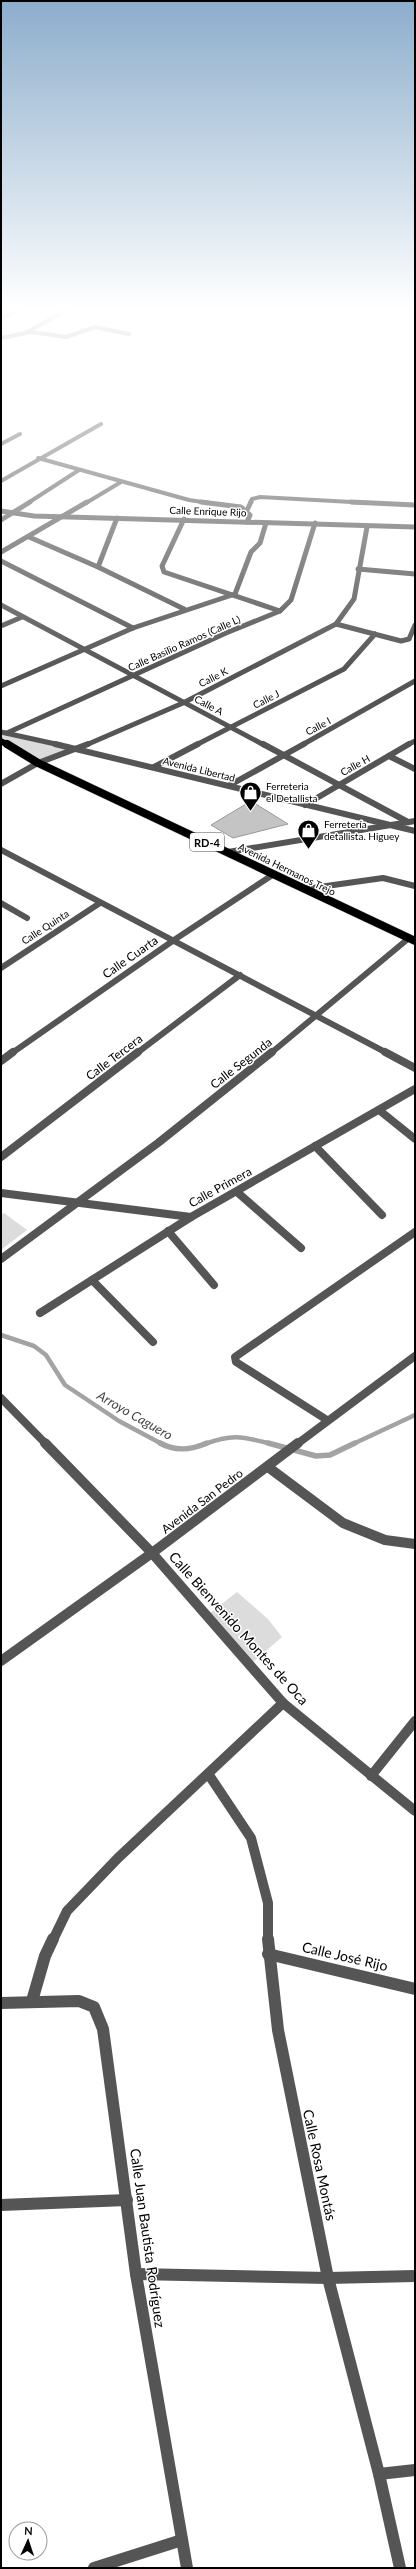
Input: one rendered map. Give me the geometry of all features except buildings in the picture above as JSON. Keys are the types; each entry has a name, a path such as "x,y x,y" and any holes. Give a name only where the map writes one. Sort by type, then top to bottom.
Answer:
{"main road":[{"name":"Avenida Hermanos Trejo","path":"1,741 38,763 412,939"}],"street":[{"path":"1,481 38,458 88,431"},
{"path":"1,444 20,434"},
{"path":"38,458 189,500 247,510"},
{"path":"1,520 78,470"},
{"path":"1,552 121,482"},
{"path":"247,510 252,499 260,497 415,504"},
{"path":"247,510 250,515 247,522"},
{"name":"Calle Enrique Rijo","path":"1,511 62,517 184,519 415,527"},
{"path":"98,567 117,518"},
{"path":"184,519 162,566 164,572 174,577 235,594 280,612 291,600 315,523"},
{"path":"235,594 251,552 260,544 266,523"},
{"name":"Calle K","path":"1,784 38,763 78,749 183,703 336,624 354,599 358,569 367,526"},
{"path":"29,536 98,567 184,609"},
{"path":"1,561 133,628"},
{"path":"358,569 414,573"},
{"path":"1,686 133,628 184,609 235,594"},
{"name":"Calle A","path":"1,605 230,728 412,822"},
{"name":"Calle Basilio Ramos (Calle L)","path":"4,733 226,633 280,612"},
{"path":"1,626 22,617"},
{"path":"336,624 406,640 415,625"},
{"name":"Calle J","path":"154,767 344,670 375,634"},
{"name":"Calle I","path":"230,786 283,755 392,696 415,681"},
{"name":"Avenida Libertad","path":"4,733 154,767 415,831"},
{"name":"Calle H","path":"305,804 415,741"},
{"path":"390,756 415,769"},
{"path":"228,852 412,822"},
{"path":"1,850 415,1068"},
{"name":"Calle Cuarta","path":"1,1061 174,940 274,874"},
{"path":"305,889 383,878 415,886"},
{"path":"1,903 27,918"},
{"name":"Calle Quinta","path":"1,968 100,903"},
{"name":"Calle Segunda","path":"83,1202 412,939"},
{"name":"Calle Tercera","path":"1,1157 240,975"},
{"name":"Calle Primera","path":"40,1313 191,1217 415,1089"},
{"path":"379,1110 415,1139"},
{"path":"315,1146 382,1215"},
{"path":"237,1192 300,1248"},
{"path":"1,1193 83,1202 191,1217"},
{"path":"1,1259 83,1202"},
{"path":"168,1231 214,1285"},
{"path":"327,1420 236,1362 235,1357 415,1232"},
{"path":"92,1280 153,1342"},
{"name":"Avenida San Pedro","path":"1,1661 152,1553 268,1467 327,1420 415,1356"},
{"name":"Calle Bienvenido Montes de Oca","path":"1,1398 152,1553 283,1703 415,1811"},
{"path":"268,1467 343,1523 385,1540 415,1544"},
{"path":"32,2001 45,1956 67,1911 118,1858 209,1775 283,1703"},
{"path":"371,1776 415,1721"},
{"name":"Calle Rosa Montás","path":"209,1775 252,1838 268,1903 268,1954 278,2030 328,2278 379,2474 400,2568"},
{"name":"Calle José Rijo","path":"268,1954 415,1988"},
{"name":"Calle Juan Bautista Rodríguez","path":"1,2002 79,2001 94,2006 103,2029 136,2274 187,2568"},
{"path":"1,2204 127,2200"},
{"path":"136,2274 328,2278 415,2276"},
{"path":"379,2474 415,2470"},
{"path":"94,2568 182,2540"}],"shaded area":[{"path":"1,732 78,749 38,763 1,741"},
{"path":"4,1213 27,1230 1,1250 1,1215"},
{"path":"237,1592 268,1619 282,1637 253,1662 210,1613"}],"waterway":[{"name":"Arroyo Caguero","path":"1,1335 34,1346 46,1355 65,1385 119,1421 162,1444"},
{"name":"Arroyo Caguero","path":"353,1444 415,1415"},
{"name":"Arroyo Caguero","path":"205,1444 231,1437 246,1438 270,1444"},
{"name":"Arroyo Caguero","path":"162,1444 172,1448 184,1449 207,1443"},
{"name":"Arroyo Caguero","path":"270,1444 316,1456 330,1455 355,1443"}],"place":[{"name":"Ferreteria el Detallista","path":"251,812"},
{"name":"Ferretería detallista. Higuey","path":"308,850"}]}
